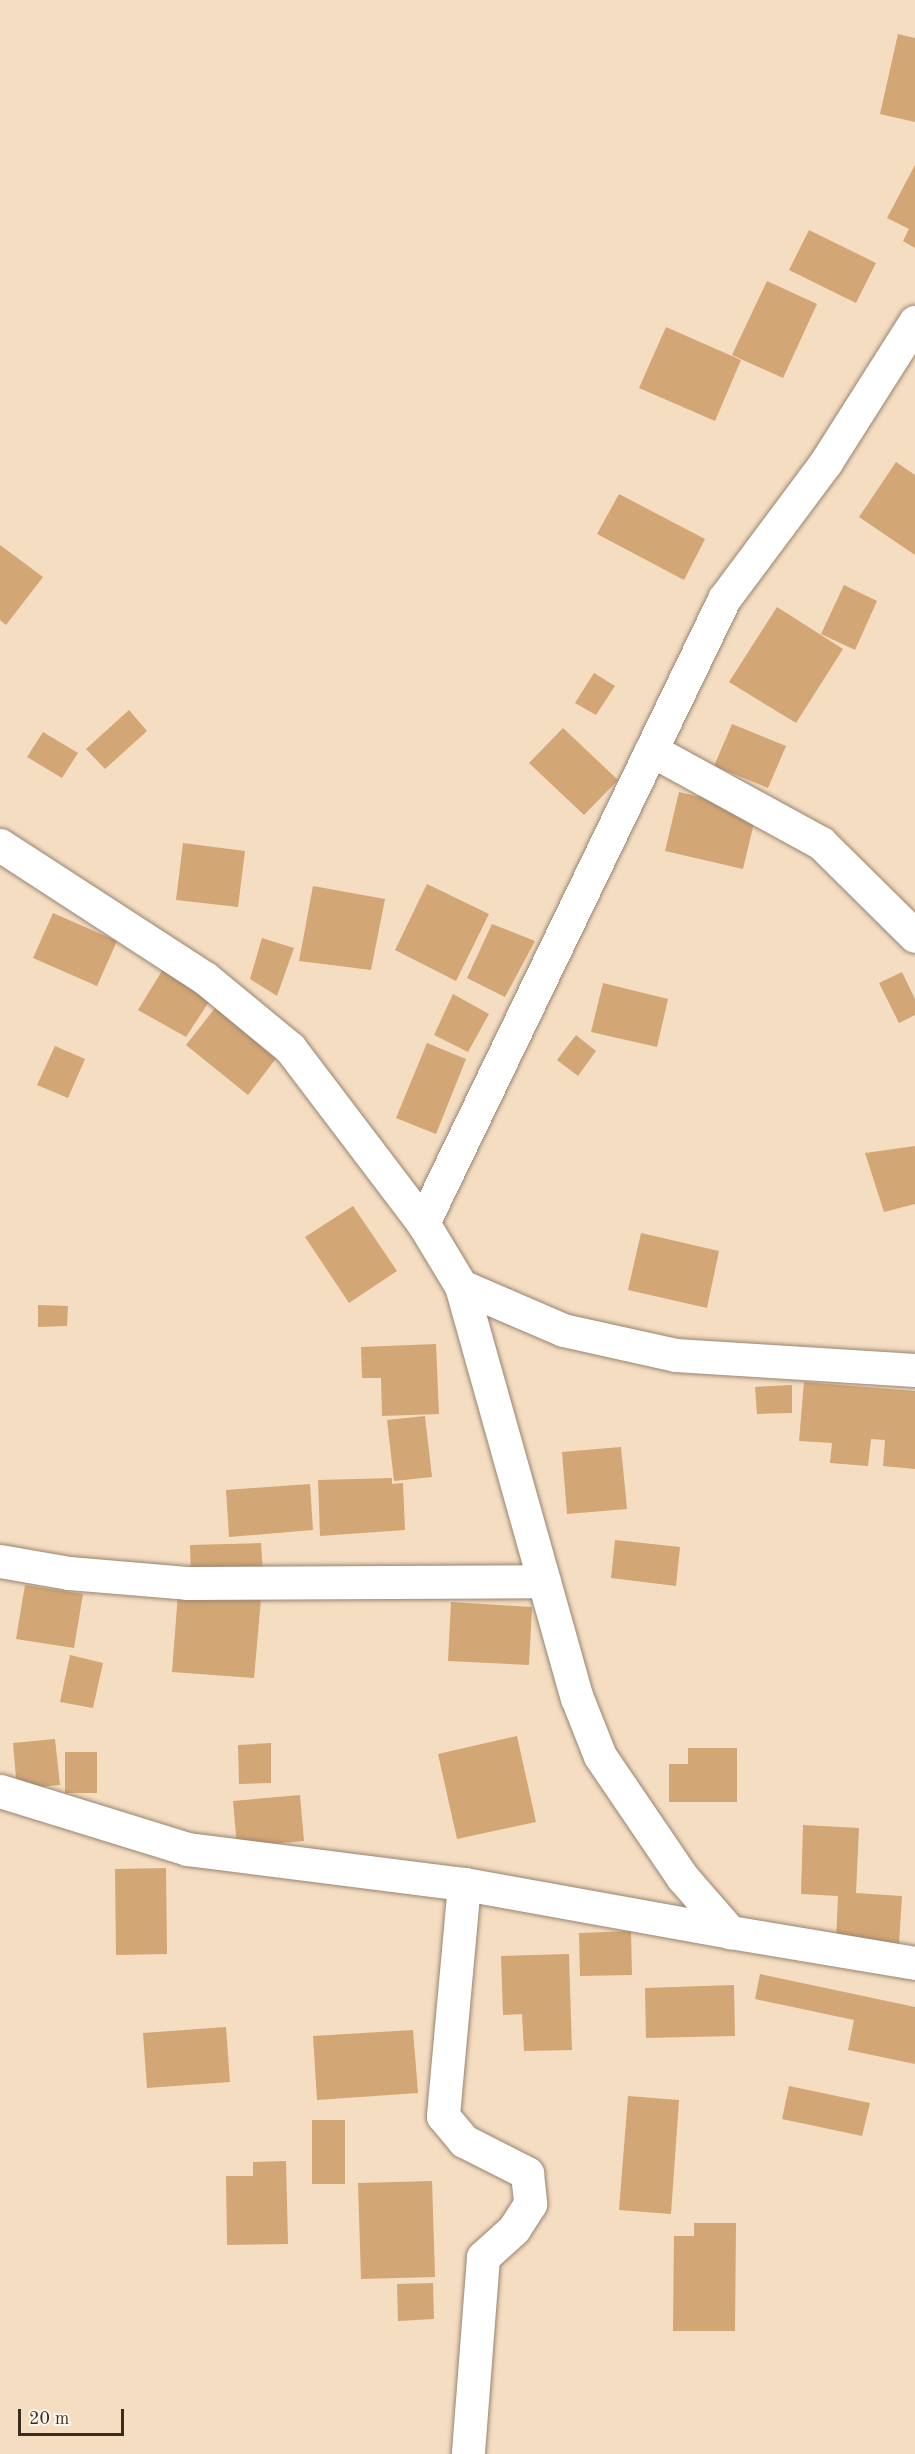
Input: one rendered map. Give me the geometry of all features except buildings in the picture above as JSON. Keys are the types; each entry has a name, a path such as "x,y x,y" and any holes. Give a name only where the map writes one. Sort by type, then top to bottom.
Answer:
{"street":[{"path":"423,1223 724,599 826,462 915,322"},
{"path":"651,750 821,843 915,936"},
{"path":"0,845 205,978 290,1048 423,1223 460,1286 544,1581 600,1756 650,1835 730,1932"},
{"path":"460,1286 563,1330 676,1354 915,1370"},
{"path":"0,1561 69,1574 187,1583 544,1581"},
{"path":"0,1791 187,1849 464,1884 915,1963"},
{"path":"464,1884 444,2116 464,2141 527,2173 530,2204 514,2229 483,2257 468,2454"}]}
